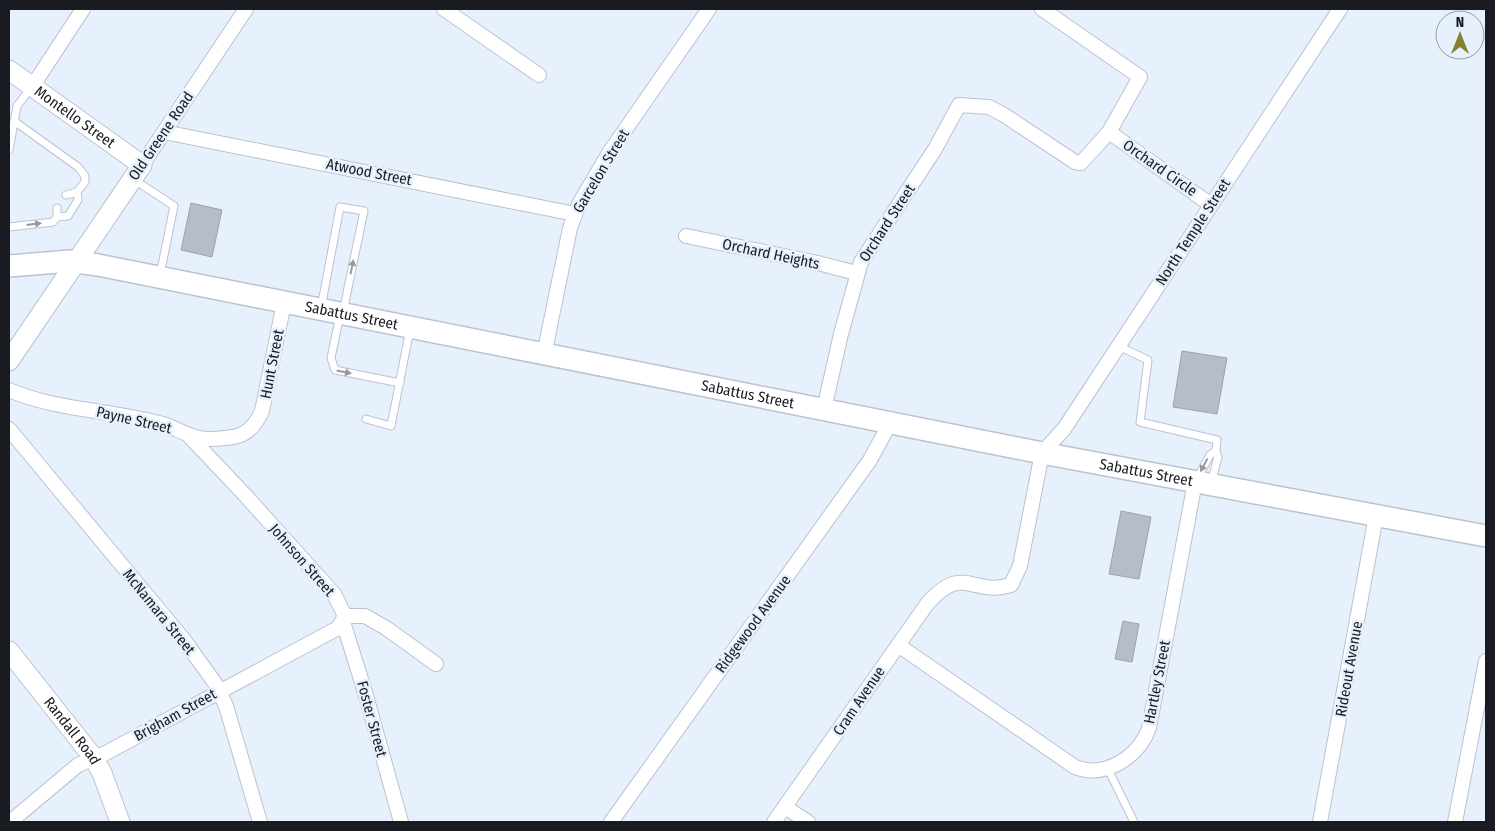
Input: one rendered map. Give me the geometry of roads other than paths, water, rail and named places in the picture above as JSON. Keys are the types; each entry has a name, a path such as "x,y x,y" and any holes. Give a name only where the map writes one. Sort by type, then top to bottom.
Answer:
{"main road":[{"name":"Sabattus Street","path":"9,266 75,262 1042,453 1486,536"}],"street":[{"path":"32,87 84,9"},
{"name":"Old Greene Road","path":"75,262 246,9"},
{"path":"444,9 540,75"},
{"name":"Garcelon Street","path":"544,354 574,214 609,153 709,9"},
{"name":"Orchard Circle","path":"959,104 989,107 1075,162 1081,163 1085,161 1109,132 1140,77 1042,9"},
{"name":"North Temple Street","path":"1042,453 1064,429 1340,9"},
{"name":"Montello Street","path":"9,70 137,172"},
{"name":"Orchard Street","path":"824,410 856,273 892,212 936,149 959,104"},
{"name":"Atwood Street","path":"164,132 574,214"},
{"name":"Orchard Circle","path":"1109,132 1211,205"},
{"name":"Orchard Heights","path":"686,236 818,263 856,273"},
{"path":"9,361 75,262"},
{"name":"Hunt Street","path":"256,424 262,411 284,303"},
{"name":"Payne Street","path":"9,390 46,401 143,419 209,440 245,434 256,424"},
{"name":"Ridgewood Avenue","path":"611,822 870,460 890,423"},
{"name":"McNamara Street","path":"9,429 184,640 220,691 260,822"},
{"name":"Johnson Street","path":"180,431 200,446 334,594 345,616"},
{"name":"Cram Avenue","path":"774,822 938,590 949,584 960,582 1003,587 1010,585 1020,566 1042,453"},
{"name":"Hartley Street","path":"898,645 1075,767 1094,769 1122,762 1139,747 1149,728 1203,484"},
{"name":"Rideout Avenue","path":"1320,822 1376,516"},
{"path":"345,616 365,616 386,628 436,664"},
{"name":"Brigham Street","path":"10,822 78,765 93,757 104,754 338,628 345,616"},
{"name":"Foster Street","path":"345,616 344,625 401,822"},
{"name":"Randall Road","path":"9,651 93,757 102,773 120,822"},
{"path":"1456,822 1484,685 1486,661"},
{"path":"786,807 808,822"}],"lane":[{"path":"9,150 17,106 32,87"},
{"path":"14,121 78,167 85,176 85,182 78,192 78,200 68,216 56,217"},
{"path":"137,172 174,206 159,279"},
{"path":"66,195 78,192"},
{"path":"334,313 364,211 340,207 331,358 335,370 400,383"},
{"path":"9,227 53,222 56,217 57,208"},
{"path":"366,419 391,426 410,328"},
{"path":"1118,346 1148,360 1140,422 1217,440 1216,451 1218,458 1203,484"},
{"path":"1203,484 1210,455 1216,451"},
{"path":"1107,767 1134,822"}]}
